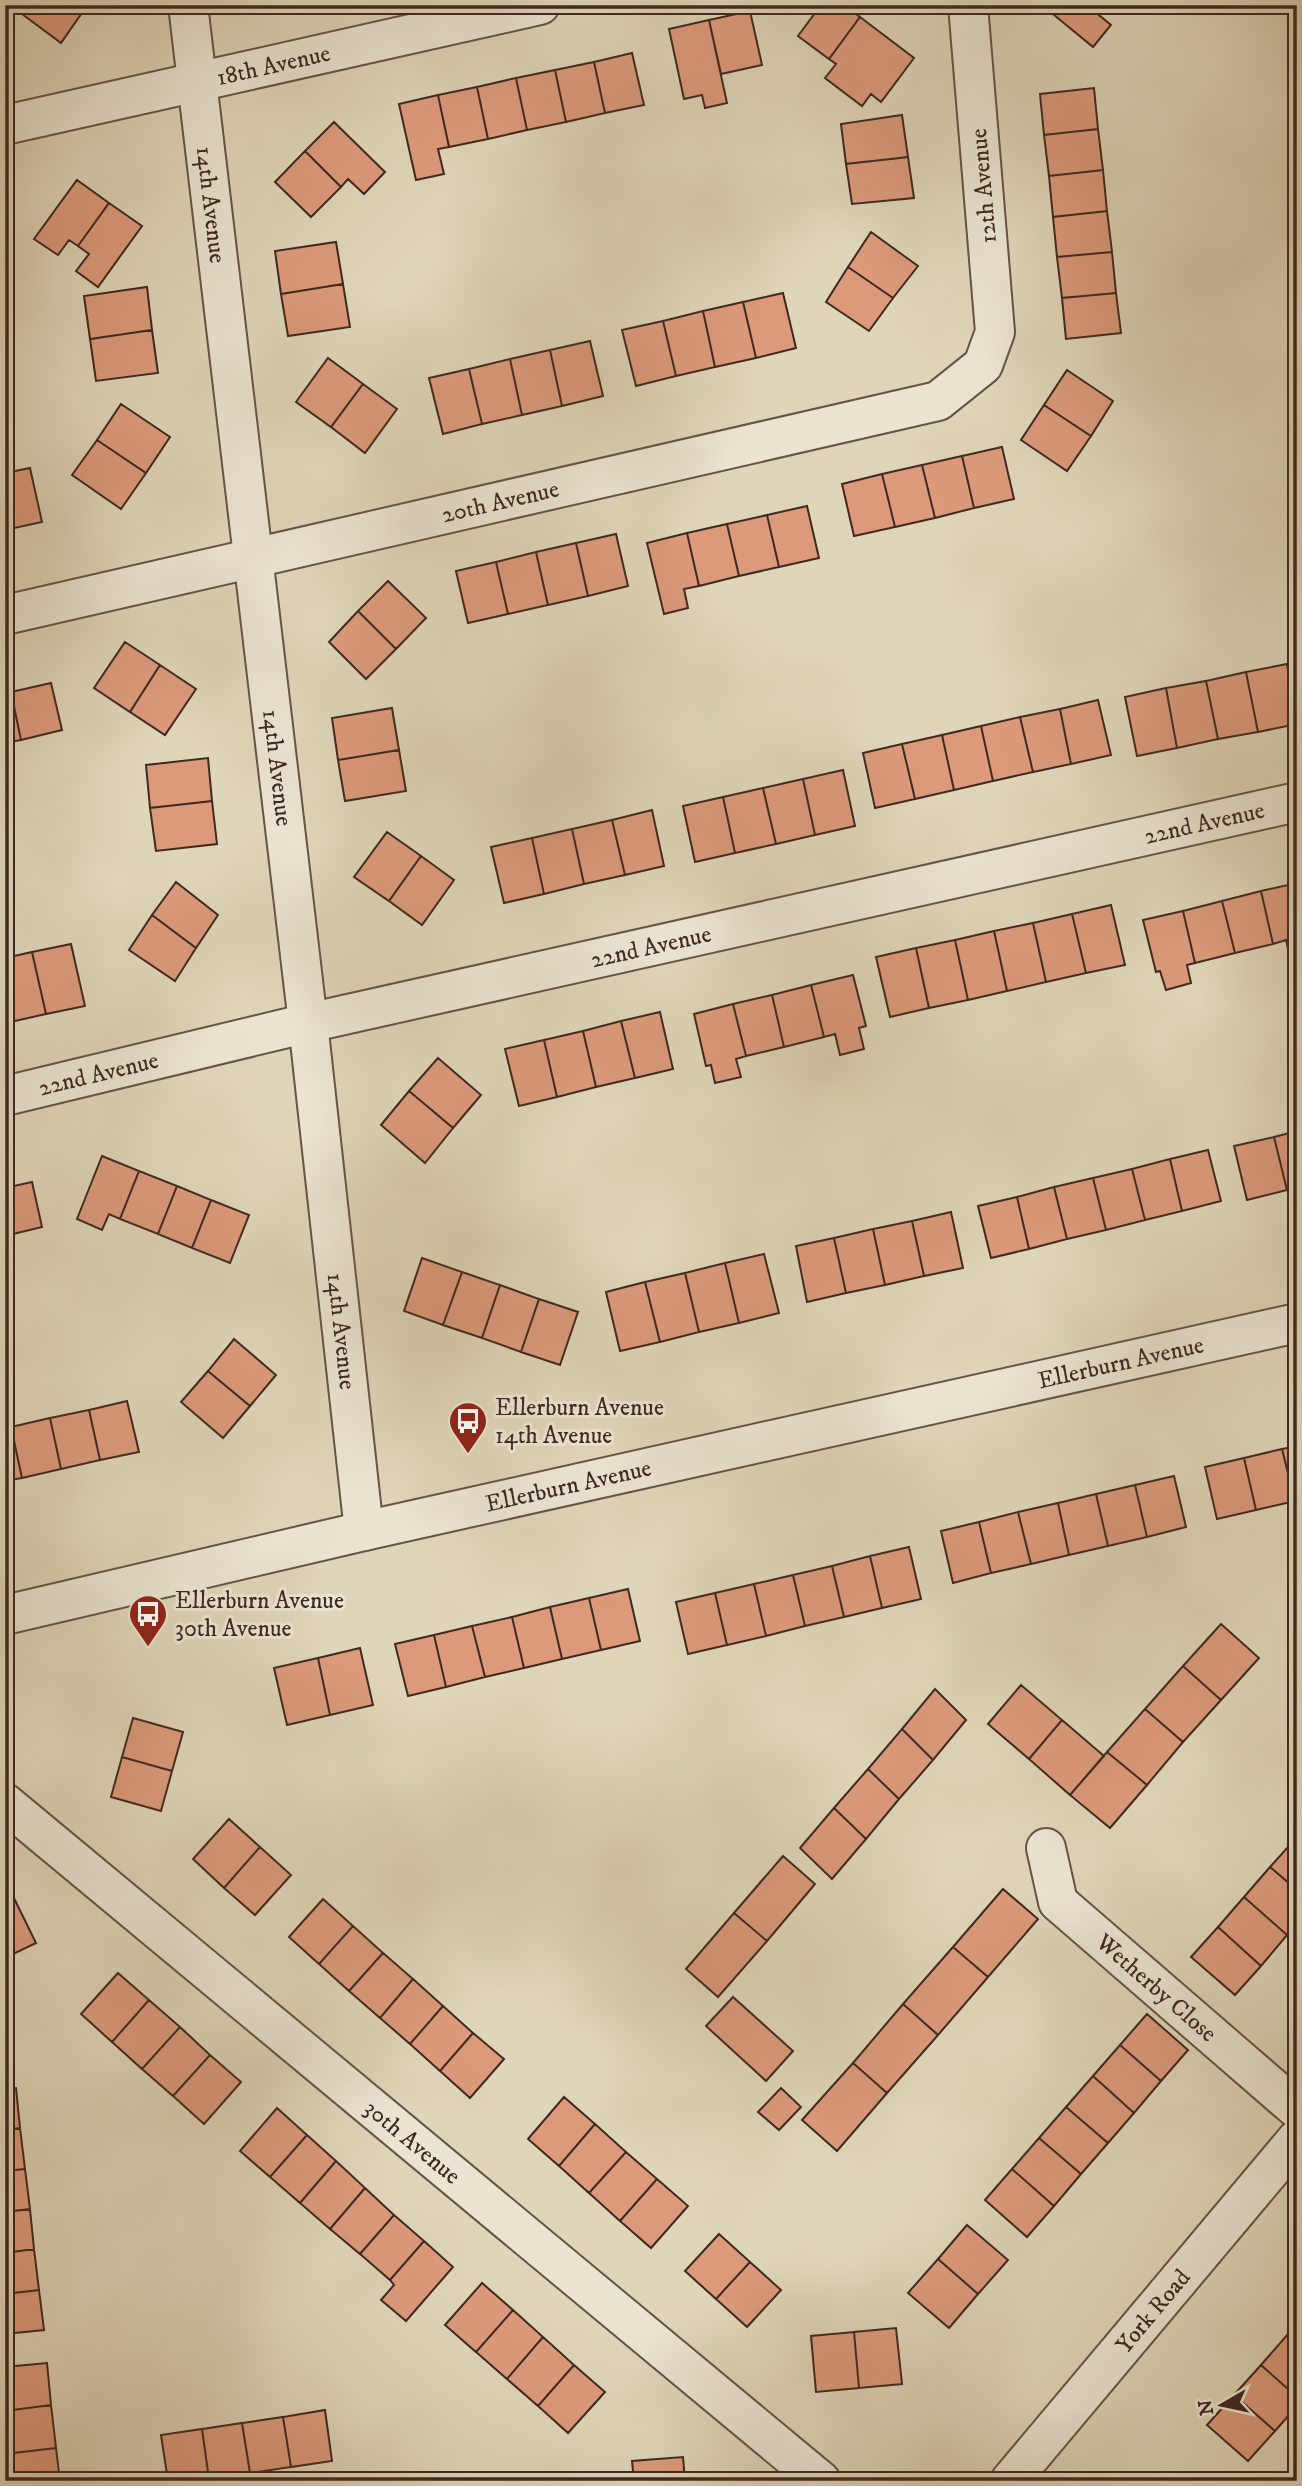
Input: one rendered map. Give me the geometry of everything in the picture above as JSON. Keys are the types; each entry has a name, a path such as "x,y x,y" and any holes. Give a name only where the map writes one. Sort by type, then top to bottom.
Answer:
{"street":[{"name":"14th Avenue","path":"188,5 308,1024 364,1531"},
{"name":"18th Avenue","path":"5,125 540,5"},
{"name":"12th Avenue","path":"968,5 995,332 983,365"},
{"name":"20th Avenue","path":"5,615 938,401 983,365"},
{"name":"22nd Avenue","path":"5,1096 308,1024 1297,802"},
{"name":"Ellerburn Avenue","path":"5,1615 364,1531 1297,1323"},
{"name":"30th Avenue","path":"5,1803 821,2481"},
{"name":"Wetherby Close","path":"1046,1847 1058,1902 1297,2109"},
{"name":"York Road","path":"1010,2481 1297,2139"}],"building":[{"path":"10,5 84,5 86,7 61,43"},
{"path":"821,5 844,5 860,17 829,59 798,36"},
{"path":"1042,5 1099,5 1094,11 1111,25 1093,47"},
{"path":"750,11 762,65 721,74 709,20"},
{"path":"860,17 914,58 881,102 871,94 862,106 825,78 836,64 829,59"},
{"path":"709,20 727,103 705,108 702,95 684,99 669,29"},
{"path":"632,53 644,105 605,113 594,62"},
{"path":"594,62 605,113 566,122 555,70"},
{"path":"555,70 566,122 527,130 516,78"},
{"path":"516,78 527,130 488,139 477,87"},
{"path":"477,87 488,139 449,147 438,95"},
{"path":"1094,88 1098,129 1044,135 1040,94"},
{"path":"438,95 449,147 438,149 444,174 416,180 399,104"},
{"path":"902,115 908,157 846,164 841,124"},
{"path":"334,122 385,172 364,194 348,179 341,187 305,151"},
{"path":"1098,129 1103,170 1049,176 1044,135"},
{"path":"305,151 341,187 311,217 275,182"},
{"path":"908,157 914,198 852,204 846,164"},
{"path":"1103,170 1107,211 1053,217 1049,176"},
{"path":"77,180 109,203 78,246 69,240 58,255 34,239"},
{"path":"109,203 142,226 98,287 76,271 89,254 78,246"},
{"path":"1107,211 1112,252 1057,257 1053,217"},
{"path":"5,228 11,253 5,254"},
{"path":"871,232 918,266 893,298 848,267"},
{"path":"336,242 343,284 281,294 275,251"},
{"path":"1112,252 1116,293 1062,298 1057,257"},
{"path":"848,267 893,298 869,331 826,302"},
{"path":"343,284 350,327 288,336 281,294"},
{"path":"147,287 152,330 90,339 84,296"},
{"path":"783,293 796,348 756,358 743,302"},
{"path":"1116,293 1121,333 1066,339 1062,298"},
{"path":"743,302 756,358 715,367 703,311"},
{"path":"703,311 715,367 676,376 663,321"},
{"path":"663,321 676,376 636,386 622,330"},
{"path":"152,330 158,373 96,381 90,339"},
{"path":"590,341 603,396 562,406 550,350"},
{"path":"550,350 562,406 522,415 510,359"},
{"path":"328,358 363,384 331,427 296,402"},
{"path":"510,359 522,415 482,424 469,369"},
{"path":"469,369 482,424 443,434 429,378"},
{"path":"1067,370 1113,401 1091,436 1044,405"},
{"path":"363,384 397,409 365,453 331,427"},
{"path":"121,404 170,437 146,473 97,440"},
{"path":"1044,405 1091,436 1067,471 1021,440"},
{"path":"97,440 146,473 121,509 72,475"},
{"path":"1002,447 1014,499 974,508 962,456"},
{"path":"962,456 974,508 935,518 922,465"},
{"path":"922,465 935,518 895,527 882,474"},
{"path":"30,468 42,522 5,530 5,473"},
{"path":"882,474 895,527 854,536 842,484"},
{"path":"807,506 819,558 779,567 767,515"},
{"path":"767,515 779,567 739,576 727,524"},
{"path":"727,524 739,576 699,586 687,533"},
{"path":"687,533 699,586 684,589 688,608 664,614 647,543"},
{"path":"616,534 628,586 588,596 576,543"},
{"path":"576,543 588,596 548,605 536,552"},
{"path":"536,552 548,605 508,614 496,562"},
{"path":"496,562 508,614 468,623 456,571"},
{"path":"388,581 426,618 396,649 358,611"},
{"path":"358,611 396,649 366,679 329,642"},
{"path":"125,642 160,665 130,712 94,688"},
{"path":"1287,664 1297,724 1258,732 1246,672"},
{"path":"160,665 196,689 165,735 130,712"},
{"path":"1246,672 1258,732 1218,739 1206,681"},
{"path":"1206,681 1218,739 1177,748 1166,688"},
{"path":"51,683 62,730 21,740 11,692"},
{"path":"1166,688 1177,748 1137,756 1125,697"},
{"path":"11,692 21,740 5,743 5,693"},
{"path":"1098,700 1111,755 1071,764 1060,709"},
{"path":"392,708 399,750 338,760 332,718"},
{"path":"1060,709 1071,764 1033,772 1020,717"},
{"path":"1020,717 1033,772 993,781 981,726"},
{"path":"981,726 993,781 954,790 942,735"},
{"path":"942,735 954,790 915,799 902,744"},
{"path":"902,744 915,799 875,808 863,753"},
{"path":"399,750 406,791 345,801 338,760"},
{"path":"208,758 212,801 150,808 146,765"},
{"path":"843,770 855,826 815,835 803,779"},
{"path":"803,779 815,835 776,844 763,788"},
{"path":"763,788 776,844 735,853 723,797"},
{"path":"723,797 735,853 695,862 683,806"},
{"path":"212,801 217,844 156,851 150,808"},
{"path":"652,810 664,866 625,875 612,820"},
{"path":"612,820 625,875 584,884 572,829"},
{"path":"572,829 584,884 544,894 532,838"},
{"path":"387,832 421,856 389,901 354,877"},
{"path":"532,838 544,894 504,903 491,847"},
{"path":"421,856 454,880 422,925 389,901"},
{"path":"176,882 218,915 196,948 152,915"},
{"path":"1297,883 1297,960 1291,961 1286,940 1273,944 1261,891"},
{"path":"1261,891 1273,944 1235,953 1222,901"},
{"path":"1222,901 1235,953 1195,963 1183,911"},
{"path":"1111,905 1125,965 1086,973 1072,914"},
{"path":"1183,911 1195,963 1187,965 1191,983 1166,990 1160,971 1156,972 1143,920"},
{"path":"1072,914 1086,973 1046,982 1033,923"},
{"path":"152,915 196,948 175,981 129,950"},
{"path":"1033,923 1046,982 1007,991 994,931"},
{"path":"994,931 1007,991 968,1000 955,940"},
{"path":"955,940 968,1000 929,1008 916,948"},
{"path":"71,944 85,1006 46,1014 32,952"},
{"path":"916,948 929,1008 890,1017 876,957"},
{"path":"32,952 46,1014 6,1023 5,958"},
{"path":"853,975 866,1026 859,1028 864,1049 840,1055 835,1034 824,1037 811,985"},
{"path":"811,985 824,1037 784,1047 772,995"},
{"path":"772,995 784,1047 746,1056 733,1004"},
{"path":"733,1004 746,1056 736,1059 741,1077 715,1083 711,1065 706,1066 694,1014"},
{"path":"660,1012 673,1069 635,1078 621,1021"},
{"path":"621,1021 635,1078 596,1087 583,1031"},
{"path":"583,1031 596,1087 557,1097 544,1040"},
{"path":"544,1040 557,1097 519,1106 505,1049"},
{"path":"438,1058 481,1095 453,1128 409,1091"},
{"path":"409,1091 453,1128 425,1163 381,1125"},
{"path":"1297,1131 1297,1187 1287,1190 1274,1137"},
{"path":"1274,1137 1287,1190 1247,1200 1234,1146"},
{"path":"1208,1150 1221,1201 1182,1211 1170,1159"},
{"path":"102,1156 139,1171 120,1219 109,1214 102,1230 77,1219"},
{"path":"1170,1159 1182,1211 1145,1220 1132,1169"},
{"path":"1132,1169 1145,1220 1106,1230 1093,1178"},
{"path":"139,1171 177,1186 158,1234 120,1219"},
{"path":"1093,1178 1106,1230 1067,1239 1054,1187"},
{"path":"32,1182 42,1227 5,1236 5,1188"},
{"path":"177,1186 211,1200 192,1248 158,1234"},
{"path":"1054,1187 1067,1239 1029,1249 1017,1197"},
{"path":"1017,1197 1029,1249 991,1258 978,1206"},
{"path":"211,1200 249,1215 230,1263 192,1248"},
{"path":"951,1212 963,1268 924,1276 912,1221"},
{"path":"912,1221 924,1276 885,1285 873,1229"},
{"path":"873,1229 885,1285 846,1293 834,1238"},
{"path":"834,1238 846,1293 807,1302 796,1246"},
{"path":"764,1254 779,1313 739,1323 725,1263"},
{"path":"422,1258 462,1272 443,1325 404,1311"},
{"path":"725,1263 739,1323 699,1332 685,1273"},
{"path":"462,1272 500,1285 482,1338 443,1325"},
{"path":"685,1273 699,1332 660,1342 645,1282"},
{"path":"645,1282 660,1342 620,1351 606,1292"},
{"path":"500,1285 539,1299 521,1352 482,1338"},
{"path":"539,1299 578,1312 560,1365 521,1352"},
{"path":"234,1339 276,1375 250,1406 208,1371"},
{"path":"208,1371 250,1406 223,1438 181,1402"},
{"path":"127,1401 139,1452 100,1460 89,1410"},
{"path":"89,1410 100,1460 61,1469 50,1418"},
{"path":"50,1418 61,1469 22,1478 11,1427"},
{"path":"11,1427 22,1478 5,1481 5,1428"},
{"path":"1297,1446 1297,1500 1295,1501 1282,1449"},
{"path":"1282,1449 1295,1501 1256,1510 1244,1458"},
{"path":"1244,1458 1256,1510 1217,1519 1205,1467"},
{"path":"1174,1476 1186,1527 1147,1537 1135,1485"},
{"path":"1135,1485 1147,1537 1108,1546 1096,1494"},
{"path":"1096,1494 1108,1546 1069,1555 1058,1503"},
{"path":"1058,1503 1069,1555 1031,1564 1018,1512"},
{"path":"1018,1512 1031,1564 991,1573 979,1522"},
{"path":"979,1522 991,1573 953,1583 941,1531"},
{"path":"909,1547 921,1599 882,1608 870,1556"},
{"path":"870,1556 882,1608 844,1617 832,1566"},
{"path":"832,1566 844,1617 805,1626 793,1575"},
{"path":"793,1575 805,1626 766,1636 754,1584"},
{"path":"754,1584 766,1636 727,1645 715,1593"},
{"path":"628,1589 640,1641 601,1650 589,1598"},
{"path":"715,1593 727,1645 688,1654 676,1602"},
{"path":"589,1598 601,1650 562,1659 550,1607"},
{"path":"550,1607 562,1659 524,1668 512,1617"},
{"path":"512,1617 524,1668 485,1677 472,1626"},
{"path":"1221,1624 1259,1658 1221,1700 1183,1666"},
{"path":"472,1626 485,1677 446,1687 434,1635"},
{"path":"434,1635 446,1687 408,1696 395,1644"},
{"path":"360,1648 373,1705 330,1715 318,1658"},
{"path":"318,1658 330,1715 287,1725 274,1668"},
{"path":"1183,1666 1221,1700 1183,1742 1145,1709"},
{"path":"1021,1685 1062,1720 1029,1759 988,1724"},
{"path":"935,1689 966,1720 933,1760 902,1729"},
{"path":"1145,1709 1183,1742 1147,1785 1107,1752"},
{"path":"133,1718 183,1732 172,1771 122,1757"},
{"path":"1062,1720 1104,1756 1070,1795 1029,1759"},
{"path":"902,1729 933,1760 899,1799 868,1769"},
{"path":"1107,1752 1147,1785 1110,1828 1070,1795"},
{"path":"122,1757 172,1771 161,1811 111,1797"},
{"path":"868,1769 899,1799 866,1839 834,1808"},
{"path":"834,1808 866,1839 832,1879 800,1848"},
{"path":"229,1819 260,1847 224,1888 193,1859"},
{"path":"1297,1837 1297,1890 1270,1867"},
{"path":"260,1847 291,1875 255,1915 224,1888"},
{"path":"783,1856 815,1884 767,1941 734,1913"},
{"path":"1270,1867 1297,1890 1297,1925 1287,1935 1244,1897"},
{"path":"1003,1889 1038,1919 988,1977 953,1947"},
{"path":"11,1892 36,1943 5,1958 5,1895"},
{"path":"1244,1897 1287,1935 1261,1966 1218,1927"},
{"path":"323,1899 353,1926 319,1964 289,1937"},
{"path":"734,1913 767,1941 718,1997 686,1969"},
{"path":"353,1926 383,1953 349,1991 319,1964"},
{"path":"1218,1927 1261,1966 1235,1995 1191,1957"},
{"path":"953,1947 988,1977 938,2035 903,2004"},
{"path":"383,1953 413,1979 380,2018 349,1991"},
{"path":"118,1973 149,2000 112,2042 81,2014"},
{"path":"413,1979 443,2006 410,2044 380,2018"},
{"path":"733,1997 793,2051 766,2081 706,2026"},
{"path":"149,2000 180,2027 142,2069 112,2042"},
{"path":"903,2004 938,2035 887,2093 853,2063"},
{"path":"443,2006 473,2033 440,2071 410,2044"},
{"path":"1147,2014 1188,2050 1161,2081 1120,2045"},
{"path":"180,2027 210,2055 173,2096 142,2069"},
{"path":"473,2033 504,2059 470,2098 440,2071"},
{"path":"1120,2045 1161,2081 1134,2113 1093,2076"},
{"path":"210,2055 241,2082 204,2124 173,2096"},
{"path":"853,2063 887,2093 837,2151 802,2120"},
{"path":"1093,2076 1134,2113 1108,2143 1066,2107"},
{"path":"16,2088 20,2128 5,2130 5,2089"},
{"path":"781,2088 801,2107 779,2130 758,2112"},
{"path":"564,2097 595,2124 559,2166 528,2139"},
{"path":"1066,2107 1108,2143 1081,2174 1039,2138"},
{"path":"277,2108 307,2135 270,2177 240,2151"},
{"path":"595,2124 626,2152 589,2193 559,2166"},
{"path":"20,2128 25,2169 5,2171 5,2130"},
{"path":"307,2135 336,2161 300,2203 270,2177"},
{"path":"1039,2138 1081,2174 1054,2206 1012,2169"},
{"path":"626,2152 657,2179 620,2221 589,2193"},
{"path":"336,2161 365,2188 330,2229 300,2203"},
{"path":"25,2169 30,2209 5,2212 5,2171"},
{"path":"1012,2169 1054,2206 1027,2237 985,2200"},
{"path":"657,2179 688,2206 651,2248 620,2221"},
{"path":"365,2188 394,2215 360,2254 330,2229"},
{"path":"30,2209 34,2249 5,2253 5,2212"},
{"path":"394,2215 424,2241 390,2280 360,2254"},
{"path":"967,2225 1008,2260 978,2294 938,2259"},
{"path":"719,2234 750,2262 716,2299 685,2271"},
{"path":"424,2241 453,2267 406,2321 381,2300 394,2285 390,2280"},
{"path":"34,2249 39,2290 5,2294 5,2253"},
{"path":"938,2259 978,2294 949,2328 908,2293"},
{"path":"750,2262 781,2290 747,2327 716,2299"},
{"path":"482,2283 513,2310 476,2352 445,2325"},
{"path":"39,2290 44,2330 5,2334 5,2294"},
{"path":"513,2310 543,2337 507,2379 476,2352"},
{"path":"1297,2324 1297,2342 1288,2334"},
{"path":"896,2328 902,2384 859,2388 854,2332"},
{"path":"854,2332 859,2388 816,2392 811,2336"},
{"path":"1288,2334 1297,2342 1297,2397 1261,2365"},
{"path":"543,2337 574,2365 538,2406 507,2379"},
{"path":"47,2363 51,2405 5,2411 5,2367"},
{"path":"574,2365 605,2392 568,2433 538,2406"},
{"path":"1261,2365 1297,2397 1297,2406 1275,2431 1234,2395"},
{"path":"1234,2395 1275,2431 1248,2461 1207,2425"},
{"path":"51,2405 56,2448 5,2454 5,2411"},
{"path":"325,2410 332,2461 291,2467 283,2417"},
{"path":"283,2417 291,2467 250,2473 242,2423"},
{"path":"242,2423 250,2473 209,2479 202,2429"},
{"path":"202,2429 209,2479 168,2481 161,2435"},
{"path":"56,2448 60,2481 5,2481 5,2454"},
{"path":"683,2457 685,2481 634,2481 632,2461"}],"place":[{"name":"Ellerburn Avenue 14th Avenue","path":"468,1455"},
{"name":"Ellerburn Avenue 30th Avenue","path":"148,1648"}]}
